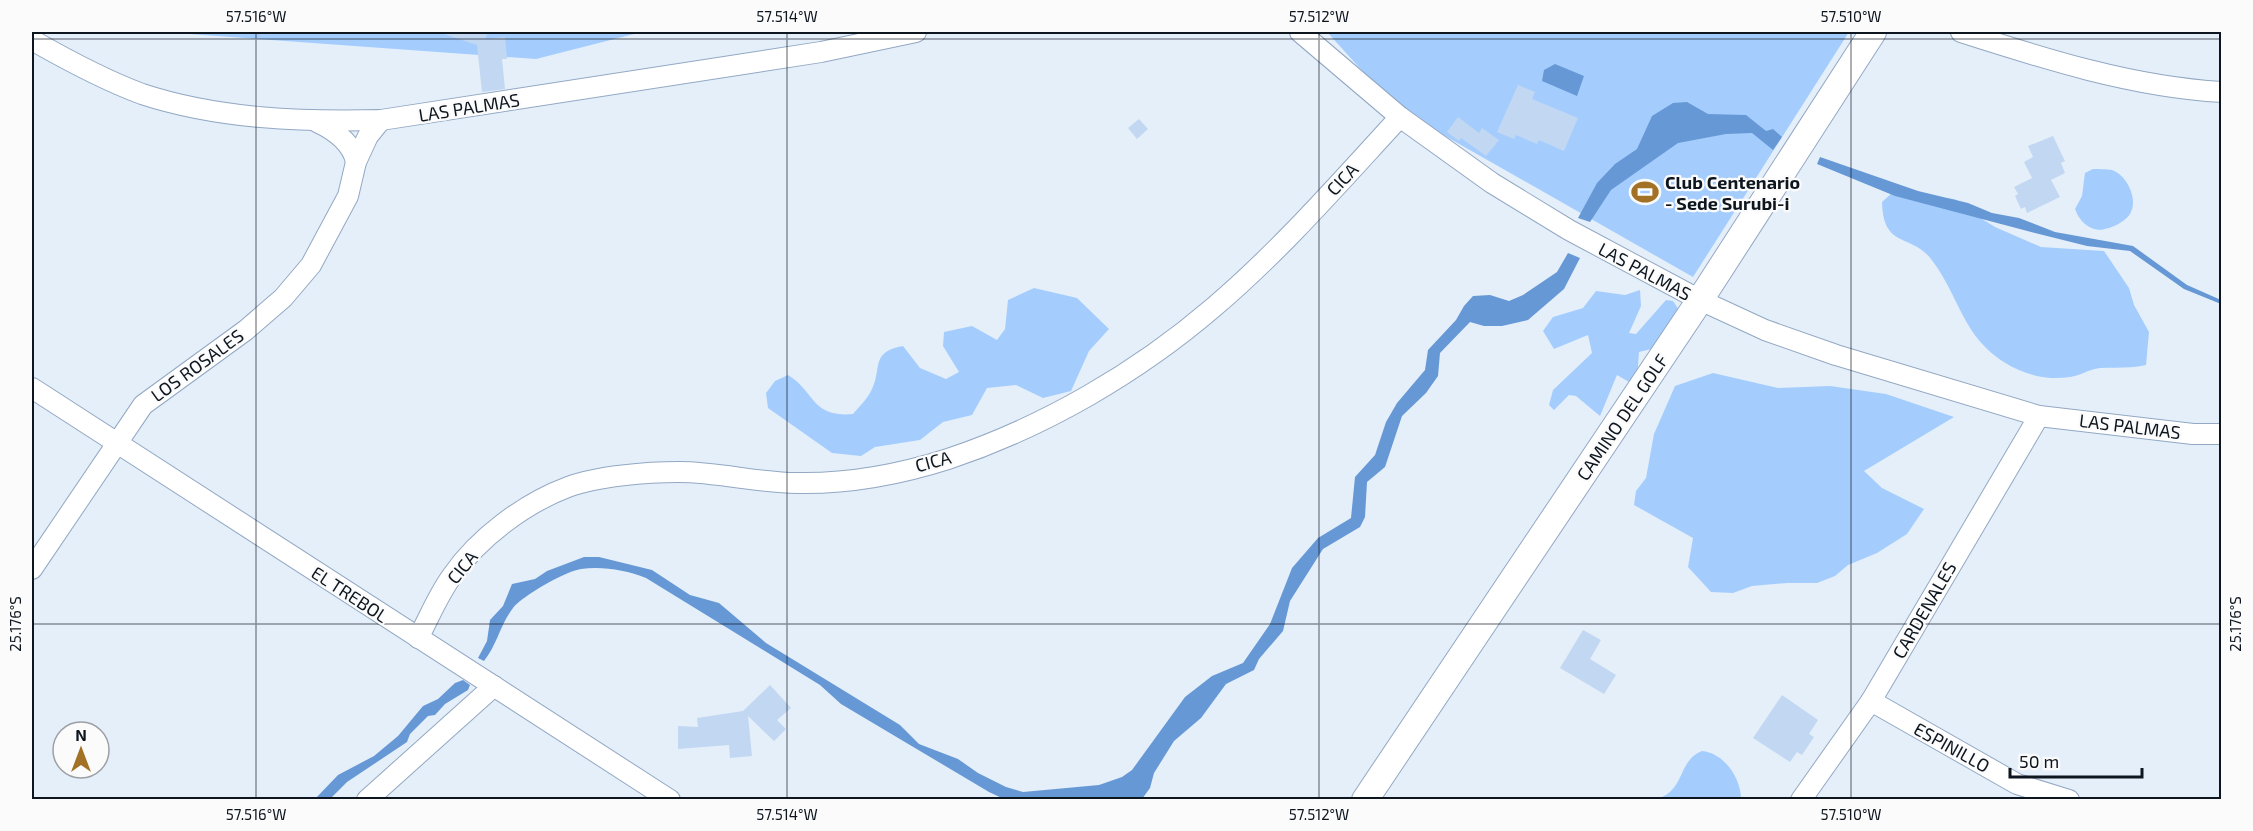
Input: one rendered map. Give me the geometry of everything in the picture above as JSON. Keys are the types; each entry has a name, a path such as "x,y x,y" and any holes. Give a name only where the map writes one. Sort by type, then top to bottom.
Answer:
{"street":[{"name":"LAS PALMAS","path":"32,40 88,70 143,94 206,110 316,122 381,120 821,52 916,32"},
{"name":"LAS PALMAS","path":"1300,32 1400,117 1492,183 1559,225 1700,300 1765,330 2039,416 2193,434 2222,434"},
{"name":"CAMINO DEL GOLF","path":"1365,800 1700,300 1873,32"},
{"path":"1961,32 2034,56 2096,71 2190,90 2222,92"},
{"name":"CICA","path":"418,638 452,576 488,537 526,509 569,486 630,475 679,472 795,483 845,482 947,459 1063,410 1128,371 1213,308 1289,235 1400,117"},
{"name":"LOS ROSALES","path":"32,569 116,441 143,405 246,330 283,298 304,273 332,230 348,196 356,162 368,136 381,120"},
{"path":"316,122 337,133 349,146 356,162"},
{"name":"EL TREBOL","path":"32,388 670,800"},
{"name":"CARDENALES","path":"1801,800 1871,701 2039,416"},
{"path":"367,800 494,686"},
{"name":"ESPINILLO","path":"1871,701 2017,784 2069,800"}],"shaded area":[{"path":"161,32 642,32 536,59"},
{"name":"Club Centenario - Sede Surubi-i","path":"1327,32 1849,32 1693,277 1396,108"},
{"path":"1555,64 1584,76 1577,96 1542,81 1544,70"},
{"path":"1687,102 1708,114 1746,115 1766,131 1773,129 1782,137 1773,150 1752,133 1726,134 1678,143 1611,190 1590,222 1578,218 1597,183 1615,164 1637,149 1652,116 1673,103"},
{"path":"1820,157 1918,191 1968,203 1992,213 2019,218 2055,232 2133,246 2187,285 2221,300 2221,304 2184,289 2130,251 2087,246 1895,196 1817,164"},
{"path":"2093,169 2112,170 2122,177 2127,182 2133,202 2130,214 2124,220 2101,230 2085,224 2075,209 2082,196 2085,173"},
{"path":"1893,192 1954,199 1973,207 1982,219 1995,227 2041,247 2104,251 2129,288 2134,305 2149,332 2146,365 2100,368 2074,376 2055,378 2027,373 2002,361 1972,331 1931,259 1923,251 1893,234 1887,227 1882,202"},
{"path":"1568,253 1580,258 1564,289 1528,320 1502,326 1484,326 1470,322 1440,353 1438,376 1426,393 1402,416 1385,467 1367,482 1365,517 1360,527 1323,549 1290,601 1283,631 1259,659 1254,670 1226,684 1201,718 1174,741 1154,773 1150,788 1142,799 1006,800 841,704 820,685 646,578 622,571 606,568 581,569 565,574 535,591 513,608 484,661 478,658 487,641 490,620 503,606 512,584 535,579 547,571 584,557 599,557 652,570 690,595 719,603 766,643 900,725 919,744 958,759 978,773 1006,787 1023,792 1099,785 1122,777 1132,770 1185,697 1212,676 1243,663 1270,624 1292,568 1318,538 1351,518 1355,477 1375,455 1386,422 1397,403 1425,370 1428,350 1456,320 1464,306 1473,296 1490,295 1509,301 1523,295 1557,272"},
{"path":"1034,288 1077,298 1109,329 1089,351 1071,391 1043,398 1016,385 987,388 972,415 943,422 920,440 875,447 861,456 832,453 768,408 766,393 775,381 788,375 804,388 821,408 839,414 853,414 871,391 881,357 885,352 903,346 920,368 946,379 959,372 943,346 944,332 972,326 997,340 1005,329 1008,300"},
{"path":"1640,290 1641,306 1629,333 1636,334 1666,300 1673,301 1681,313 1668,345 1639,352 1637,379 1629,382 1617,375 1600,416 1576,396 1569,395 1554,410 1549,405 1553,390 1592,353 1588,335 1554,349 1543,331 1553,317 1583,308 1596,291 1625,295"},
{"path":"1713,373 1778,388 1830,386 1886,394 1954,417 1864,471 1882,488 1924,509 1907,534 1877,553 1848,565 1835,576 1817,583 1752,586 1733,593 1711,592 1688,567 1693,538 1634,505 1636,491 1646,478 1654,434 1675,386"},
{"path":"463,680 470,685 468,690 445,704 435,715 428,716 410,734 407,742 347,782 330,799 315,799 338,775 374,756 398,736 423,706 438,699 455,683"},
{"path":"1702,751 1717,756 1730,768 1738,783 1741,799 1657,799 1673,789 1688,761"}],"building":[{"path":"445,32 488,32 485,39 505,37 507,59 502,59 505,89 482,92 477,45 444,34"},
{"path":"1518,85 1535,92 1532,99 1578,118 1564,151 1539,140 1537,144 1516,135 1514,139 1497,132"},
{"path":"1458,117 1479,133 1482,128 1499,140 1486,156 1461,138 1459,141 1447,132"},
{"path":"1139,119 1148,129 1137,139 1128,128"},
{"path":"2053,136 2065,161 2061,163 2065,173 2051,180 2060,197 2027,213 2025,207 2021,209 2014,187 2032,178 2024,162 2033,157 2028,146"},
{"path":"1583,630 1601,640 1590,659 1616,675 1604,694 1560,668"},
{"path":"770,685 791,708 777,720 786,729 774,741 748,716 752,756 730,758 729,745 678,749 678,726 698,727 697,718 743,711"},
{"path":"1782,695 1818,720 1809,734 1814,737 1802,755 1797,752 1790,762 1753,738"}],"place":[{"name":"Club Centenario - Sede Surubi-i","path":"1645,192"}]}
